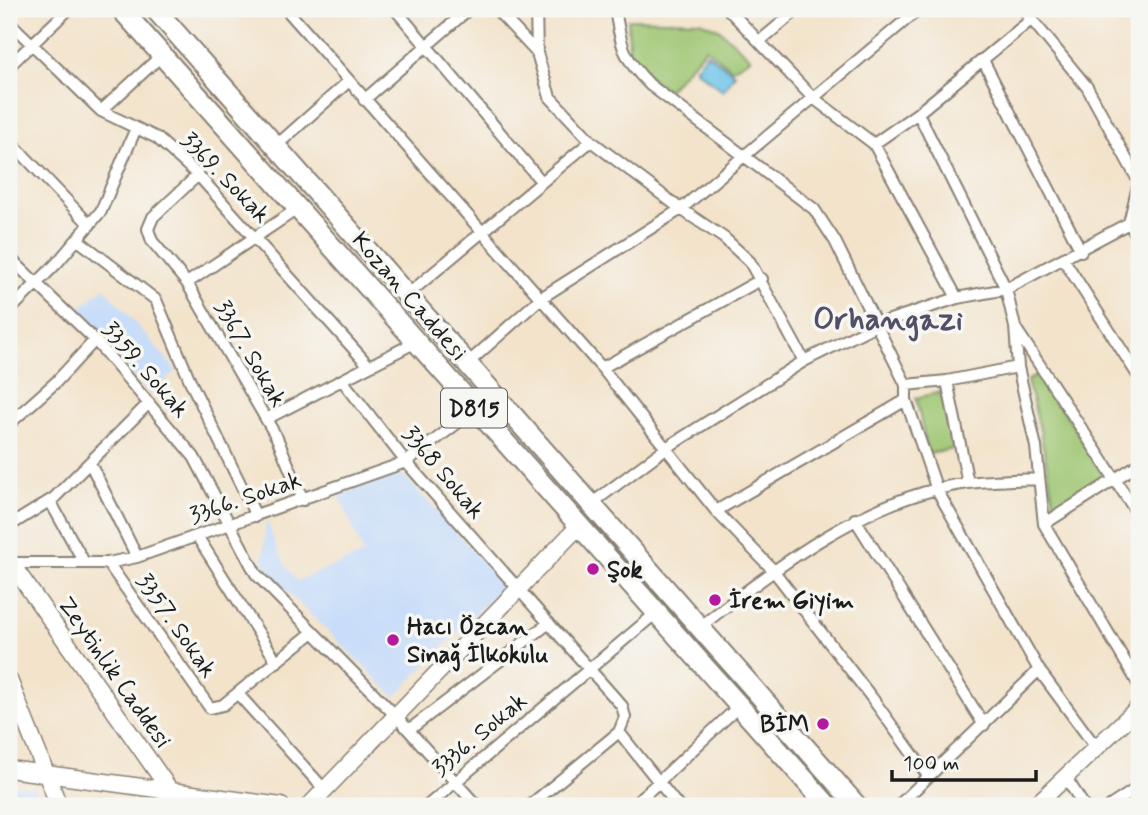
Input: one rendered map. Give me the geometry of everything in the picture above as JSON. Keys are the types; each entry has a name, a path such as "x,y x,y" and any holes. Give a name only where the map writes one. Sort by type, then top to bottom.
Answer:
{"highway":[{"name":"Kozan Caddesi","path":"121,9 300,207 475,409 828,806"},
{"name":"Kozan Caddesi","path":"155,9 857,806"}],"street":[{"path":"9,66 69,9"},
{"path":"286,9 602,368 716,511 773,570 929,777"},
{"path":"395,9 541,181"},
{"path":"364,100 468,9"},
{"path":"496,9 537,53"},
{"path":"536,9 537,53 550,97 591,141 724,238 750,262 762,279 804,361"},
{"path":"615,9 622,51 631,66 650,85 814,209 835,241 906,385 906,400 937,490 1039,670 1095,746"},
{"path":"728,9 761,40 812,97 874,144 957,298"},
{"path":"761,40 798,9"},
{"path":"468,363 541,298 681,209 919,9"},
{"path":"591,504 666,448 804,361 878,324 957,298 1006,289 1129,223 1139,182 1087,87 1023,9"},
{"path":"874,144 918,113 1032,19"},
{"name":"3369. Sokak","path":"9,22 101,111 168,146 257,239 369,366"},
{"path":"101,111 163,54"},
{"path":"983,60 1081,251"},
{"path":"277,145 349,81"},
{"path":"918,113 1006,289 1015,327 1018,367 1037,447 1044,524 1139,685"},
{"path":"9,311 78,240 101,211 136,128"},
{"path":"9,140 90,225"},
{"path":"407,295 591,141"},
{"name":"3367. Sokak","path":"198,175 153,216 149,222 149,235 187,283 281,446 303,500"},
{"path":"187,283 257,239 300,207"},
{"path":"1129,223 1139,238"},
{"path":"78,240 156,300 191,383 256,516"},
{"name":"3359. Sokak","path":"9,257 95,340 194,457 256,574 395,715 477,806"},
{"path":"1064,260 1139,377"},
{"path":"602,368 762,279"},
{"path":"1015,327 1139,516"},
{"path":"9,424 57,382 95,340"},
{"path":"266,419 418,341"},
{"path":"906,385 947,381 1018,367"},
{"name":"3368 Sokak","path":"342,380 406,462 516,590 590,667 622,706 625,718 619,732"},
{"path":"947,381 968,483"},
{"path":"716,511 906,400"},
{"path":"9,526 50,501 149,403"},
{"name":"3366. Sokak","path":"10,563 108,563 137,557 406,462 475,409"},
{"path":"90,463 137,557"},
{"path":"1044,524 1139,464"},
{"path":"701,626 773,570 855,519 937,490 968,483 1038,479"},
{"path":"50,501 84,562"},
{"path":"855,519 984,725"},
{"path":"309,806 579,526"},
{"path":"197,536 277,662"},
{"name":"Zeytinlik Caddesi","path":"10,563 181,806"},
{"name":"3357. Sokak","path":"108,563 206,705 218,707 238,694 313,632"},
{"name":"3336. Sokak","path":"427,806 656,613"},
{"path":"409,730 549,624"},
{"path":"898,806 1039,670"},
{"path":"9,680 59,806"},
{"path":"238,694 324,789"},
{"path":"633,806 739,706"},
{"path":"1035,806 1139,707"},
{"path":"529,806 619,732 678,806"},
{"path":"9,769 281,806"},
{"path":"1065,776 1084,806"},
{"path":"1110,806 1139,787"}],"shaded area":[{"path":"104,287 177,371 150,394 78,310"},
{"name":"Hacı Özcan Sinağ İlkokulu","path":"404,475 504,584 395,697 275,580 263,561 266,518 280,555 296,581 364,554 339,495 391,476"},
{"path":"9,785 35,788 40,806 9,806"}],"green space":[{"path":"628,19 700,21 719,29 751,58 732,69 706,48 668,90 652,79 629,53"},
{"path":"1040,372 1105,478 1088,493 1055,507 1039,425 1027,381"},
{"path":"941,392 953,449 928,454 916,398"}],"water":[{"path":"707,53 735,74 723,91 695,69"}],"place":[{"name":"Şok","path":"593,569"},
{"name":"İrem Giyim","path":"715,600"},
{"name":"Hacı Özcan Sinağ İlkokulu","path":"393,640"},
{"name":"BİM","path":"823,724"}],"district":[{"name":"Orhangazi","path":"888,318"}]}
